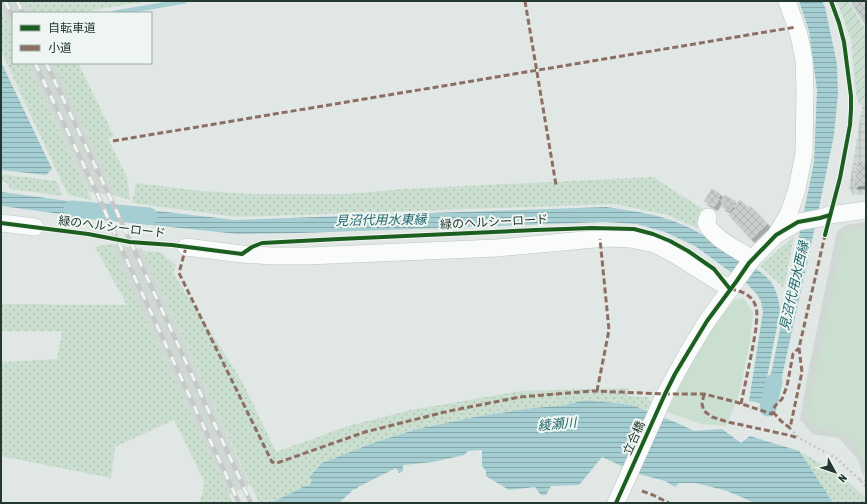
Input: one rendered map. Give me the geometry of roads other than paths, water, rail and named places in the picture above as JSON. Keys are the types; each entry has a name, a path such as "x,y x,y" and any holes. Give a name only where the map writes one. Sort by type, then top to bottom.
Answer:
{"street":[{"path":"776,235 789,213 797,189 804,153 804,60 799,35 787,1"},
{"path":"776,235 798,222 866,210"},
{"path":"708,217 706,223 709,229 750,261"},
{"path":"1,224 35,227"},
{"name":"立合橋","path":"616,503 661,404 687,354 707,321 750,261 776,235"},
{"path":"186,247 242,254 307,256 497,248 606,238 630,239 655,244 733,285"}],"water":[{"path":"799,1 822,1 825,7 837,64 838,93 834,135 815,227 777,399 771,406 765,404 814,162 817,90 809,31"},
{"path":"1,62 52,169 46,175 1,170"},
{"path":"1,192 91,204 98,219 1,206"},
{"path":"123,207 235,220 606,207 657,216 674,221 712,240 760,272 768,278 773,285 780,311 762,403 749,401 763,312 761,301 756,293 747,284 695,246 665,232 637,224 604,222 238,234 131,223"},
{"name":"綾瀬川","path":"586,400 632,405 694,431 722,429 741,443 750,436 799,451 833,503 755,503 727,491 696,483 679,483 675,487 665,481 639,474 602,457 579,485 551,486 546,495 541,495 535,487 509,490 486,476 486,471 482,466 482,450 468,451 464,455 433,462 403,465 403,471 399,473 396,468 358,487 357,489 354,489 339,503 271,503 305,486 309,486 312,480 310,476 322,463 373,443 417,429 475,417 525,409 565,405"}],"waterway":[{"path":"121,12 185,1"},
{"name":"見沼代用水東縁","path":"72,209 149,216"},
{"name":"見沼代用水西縁","path":"768,408 774,382"}],"railway":[{"path":"5,1 12,15"},
{"path":"17,1 22,12"},
{"path":"35,64 97,193 239,503"},
{"path":"46,64 109,195 251,503"}]}
